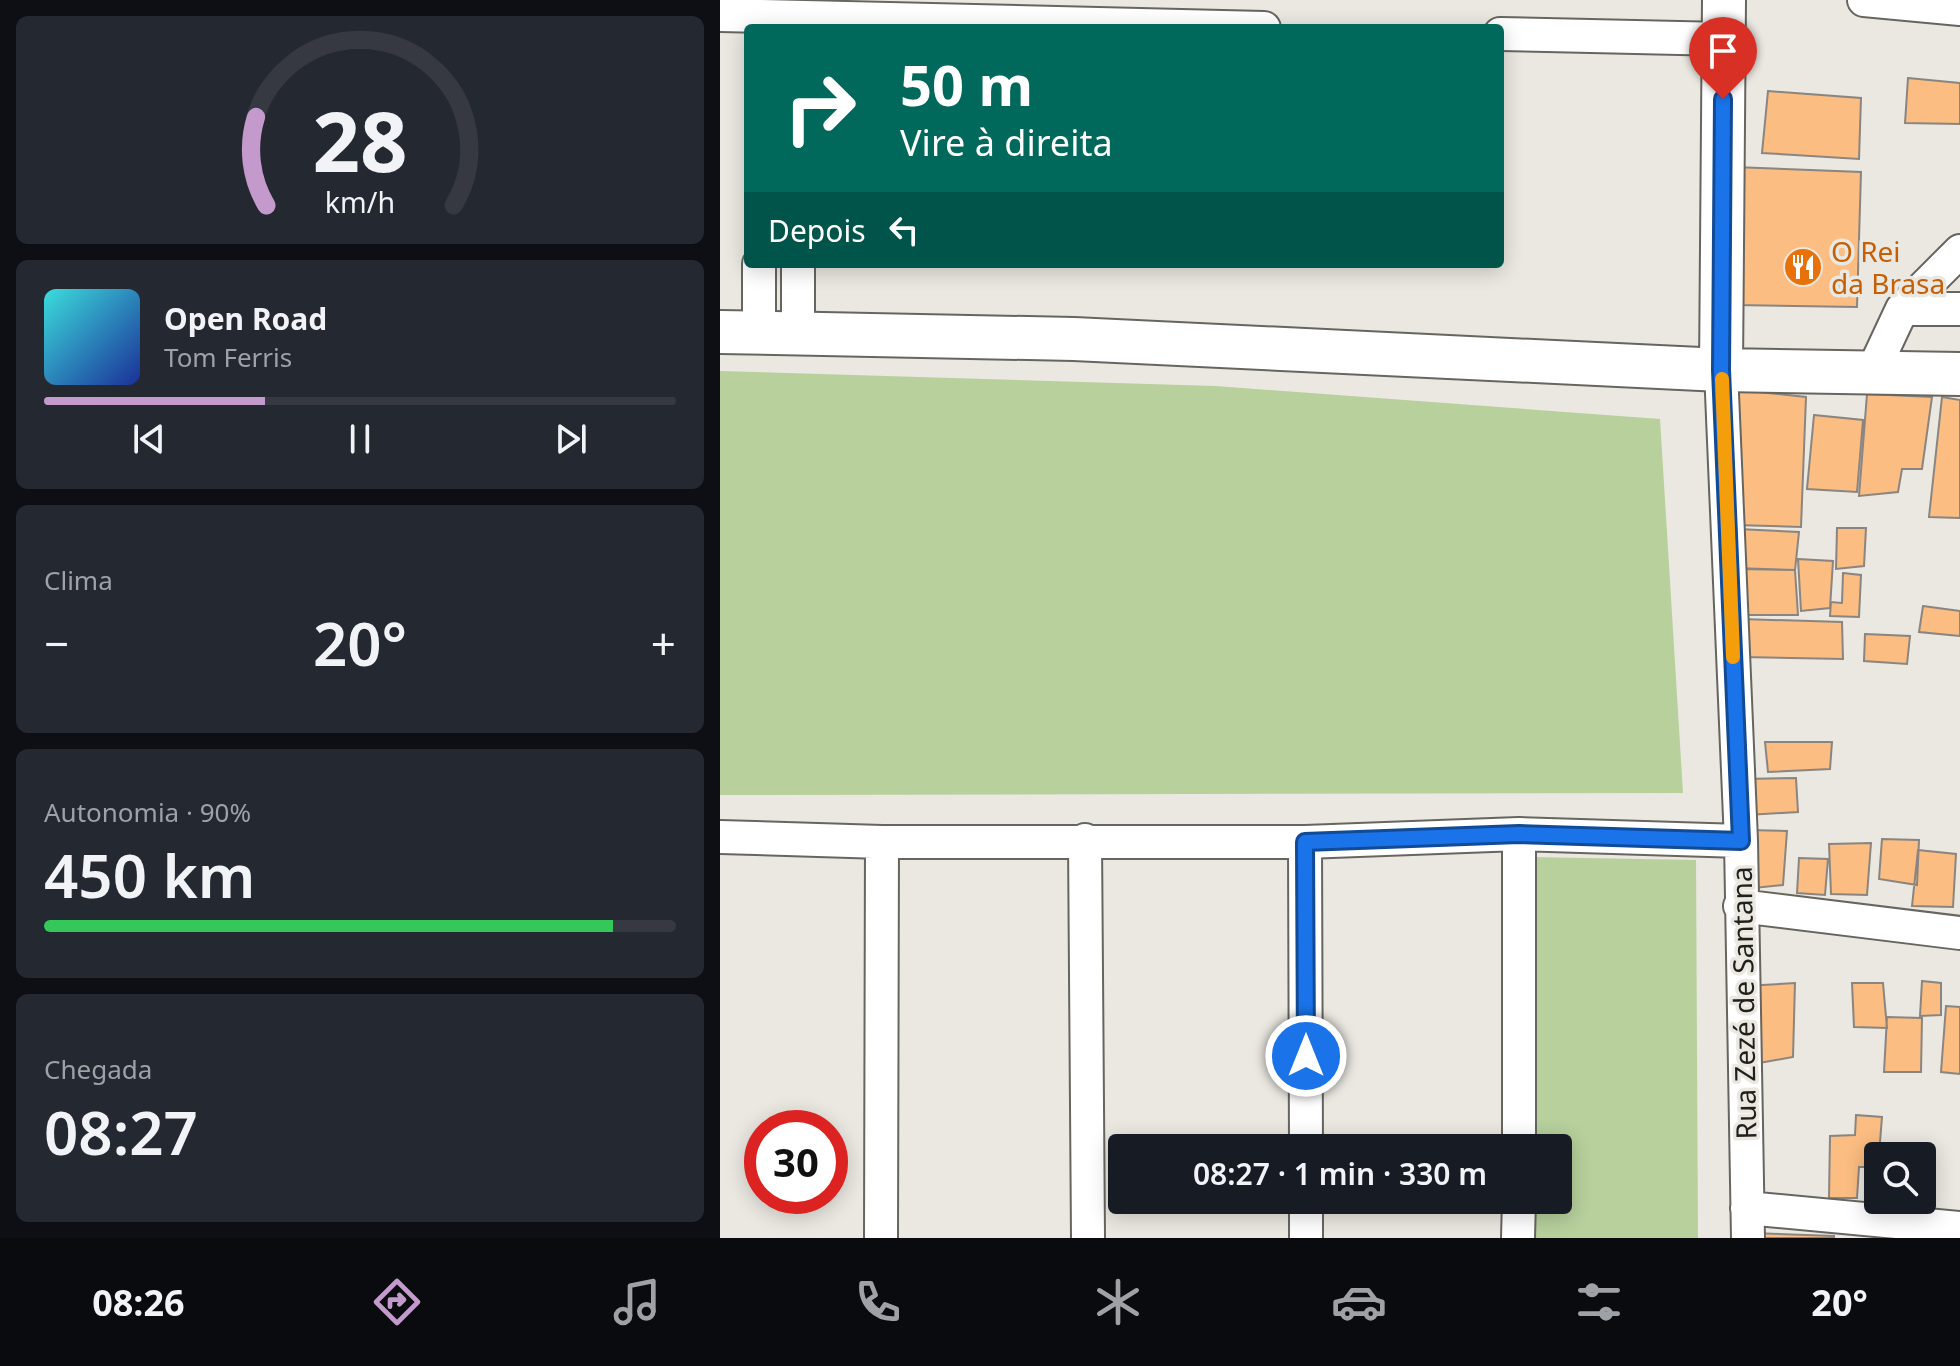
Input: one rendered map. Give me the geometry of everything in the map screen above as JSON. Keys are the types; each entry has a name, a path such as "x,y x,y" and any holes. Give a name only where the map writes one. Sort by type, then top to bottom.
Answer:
{"main road":[{"name":"Rua Zezé de Santana","path":"1721,370 1724,19"},
{"path":"759,334 1074,339 1721,370 1960,374"}],"street":[{"path":"1864,0 1960,9"},
{"path":"720,15 1120,24"},
{"path":"1504,34 1724,19"},
{"path":"1872,373 1902,309 1960,251"},
{"path":"759,268 759,334"},
{"path":"759,334 796,268"},
{"path":"1902,309 1960,309"},
{"name":"Rua Zezé de Santana","path":"1721,370 1741,841 1747,1223"},
{"path":"720,837 882,842 1305,842 1519,834 1741,841"},
{"path":"1519,834 1519,1134"},
{"path":"1085,840 1088,1238"},
{"path":"881,1238 882,842"},
{"path":"1305,842 1306,1134"},
{"path":"1740,906 1960,933"},
{"path":"1306,1214 1306,1238"},
{"path":"1518,1238 1519,1214"},
{"path":"1747,1223 1960,1228"}],"green space":[{"path":"720,371 1215,386 1660,419 1683,793 720,795"},
{"path":"1530,857 1696,860 1698,1238 1530,1238 1530,1214 1572,1214 1572,1134 1530,1134"}],"building":[{"path":"1908,78 1960,83 1960,124 1905,123"},
{"path":"1768,91 1861,98 1859,159 1762,153"},
{"path":"1734,167 1861,172 1857,307 1735,305"},
{"path":"1739,390 1806,397 1801,527 1734,525"},
{"path":"1867,394 1932,397 1922,469 1902,469 1898,492 1859,496"},
{"path":"1942,397 1960,400 1960,518 1929,517"},
{"path":"1814,415 1863,420 1857,492 1807,489"},
{"path":"1837,528 1866,528 1864,566 1836,569"},
{"path":"1738,529 1799,532 1795,570 1738,569"},
{"path":"1798,559 1833,561 1830,608 1801,611"},
{"path":"1734,568 1795,570 1798,615 1736,615"},
{"path":"1843,573 1861,575 1859,617 1830,616 1831,602 1842,603"},
{"path":"1923,606 1960,611 1960,636 1919,632"},
{"path":"1741,619 1842,622 1843,659 1742,657"},
{"path":"1865,634 1910,636 1907,664 1864,661"},
{"path":"1765,742 1832,742 1830,769 1768,772"},
{"path":"1796,778 1798,812 1747,815 1745,779"},
{"path":"1748,830 1787,831 1783,885 1745,889"},
{"path":"1882,839 1919,840 1917,885 1879,879"},
{"path":"1871,843 1867,895 1831,894 1829,844"},
{"path":"1918,850 1956,854 1953,907 1912,906"},
{"path":"1799,858 1828,859 1825,895 1797,893"},
{"path":"1922,981 1941,983 1941,1015 1920,1016"},
{"path":"1795,983 1793,1057 1748,1065 1746,986"},
{"path":"1852,983 1883,983 1887,1028 1854,1027"},
{"path":"1946,1006 1960,1007 1960,1074 1941,1072"},
{"path":"1887,1017 1922,1018 1921,1072 1884,1072"},
{"path":"1856,1115 1882,1117 1880,1142 1864,1142 1864,1167 1859,1167 1857,1198 1829,1198 1830,1136 1855,1135"},
{"path":"1751,1233 1834,1236 1834,1238 1751,1238"}],"slow traffic":[{"path":"1722,379 1733,657"}],"place":[{"name":"O Rei da Brasa","path":"1803,267"}],"route":[{"path":"1306,1056 1305,842 1519,834 1741,841 1721,370 1723,99"}]}
